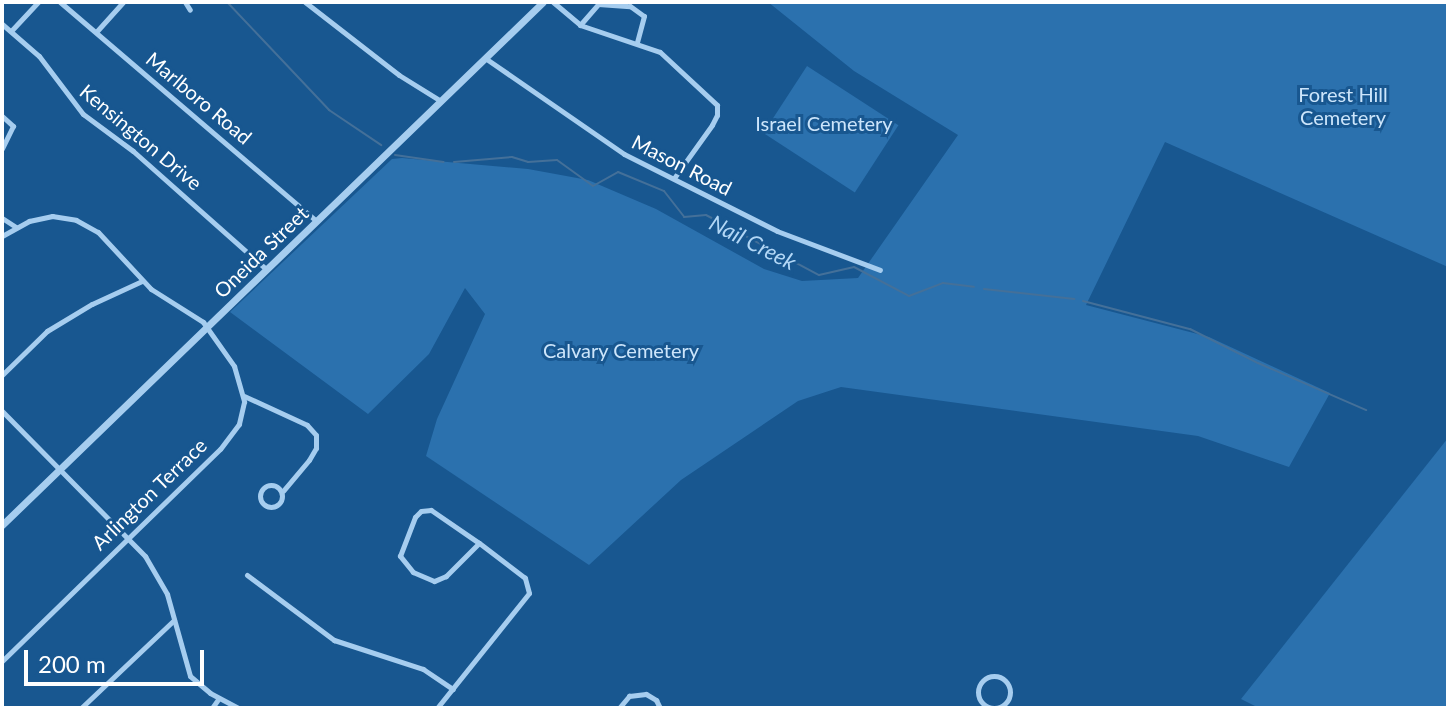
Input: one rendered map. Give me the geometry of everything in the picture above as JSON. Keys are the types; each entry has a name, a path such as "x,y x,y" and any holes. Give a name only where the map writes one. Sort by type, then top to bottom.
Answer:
{"street":[{"path":"11,31 38,2"},
{"name":"Marlboro Road","path":"60,2 316,221"},
{"path":"97,31 123,2"},
{"path":"185,2 190,10"},
{"path":"305,2 399,75 441,101"},
{"name":"Oneida Street","path":"2,525 543,2"},
{"path":"553,2 580,25 637,43 669,58 717,105 717,115 712,125 674,178"},
{"path":"580,25 598,4 630,6 644,16 637,43"},
{"name":"Kensington Drive","path":"2,24 39,56 67,98 83,114 133,151 266,269"},
{"name":"Mason Road","path":"485,58 609,144 777,231 880,270"},
{"path":"2,116 13,128 2,149"},
{"path":"2,218 16,227"},
{"path":"2,236 40,218 76,220 108,242 142,281 207,327 234,366 244,396 307,425 316,435 316,448 309,460 274,506 263,505 259,500 259,492 265,487 275,486 283,491"},
{"path":"2,375 47,331 92,304 142,281"},
{"name":"Arlington Terrace","path":"2,661 233,434 242,414 244,396"},
{"path":"2,411 127,539 162,580 190,676 238,708"},
{"path":"437,708 527,598 530,588 525,578 479,543 438,514 425,510 415,517 400,556 413,572 434,581 446,576 479,543"},
{"path":"247,575 334,640 423,669 453,689"},
{"path":"81,708 174,620"},
{"path":"992,675 1002,678 1009,688 1007,700 993,708 983,707 979,690 983,680 992,675"},
{"path":"619,708 635,694 652,696 660,708"},
{"path":"212,708 219,698"}],"green space":[{"name":"Calvary Cemetery","path":"768,2 1448,2 1448,267 1165,142 1086,305 1209,337 1330,393 1289,467 1198,436 841,387 798,401 681,480 589,565 426,456 437,419 485,314 465,288 429,354 368,414 230,312 392,159 402,158 528,169 588,180 656,209 764,269 802,281 858,278 958,135 854,71"},
{"name":"Israel Cemetery","path":"807,66 898,125 855,192 763,133"},
{"path":"1448,438 1448,708 1259,708 1241,699"}],"waterway":[{"name":"Nail Creek","path":"227,2 329,110 381,145"},
{"name":"Nail Creek","path":"395,155 444,162"},
{"name":"Nail Creek","path":"454,162 512,157 528,162 557,160 593,186 618,172 664,191 684,217 706,215 819,275 854,267 909,296 943,283 974,287"},
{"name":"Nail Creek","path":"984,289 1074,299"},
{"name":"Nail Creek","path":"1083,301 1190,329 1258,363 1366,410"}],"park label":[{"name":"Forest Hill Cemetery","path":"1343,106"}]}
